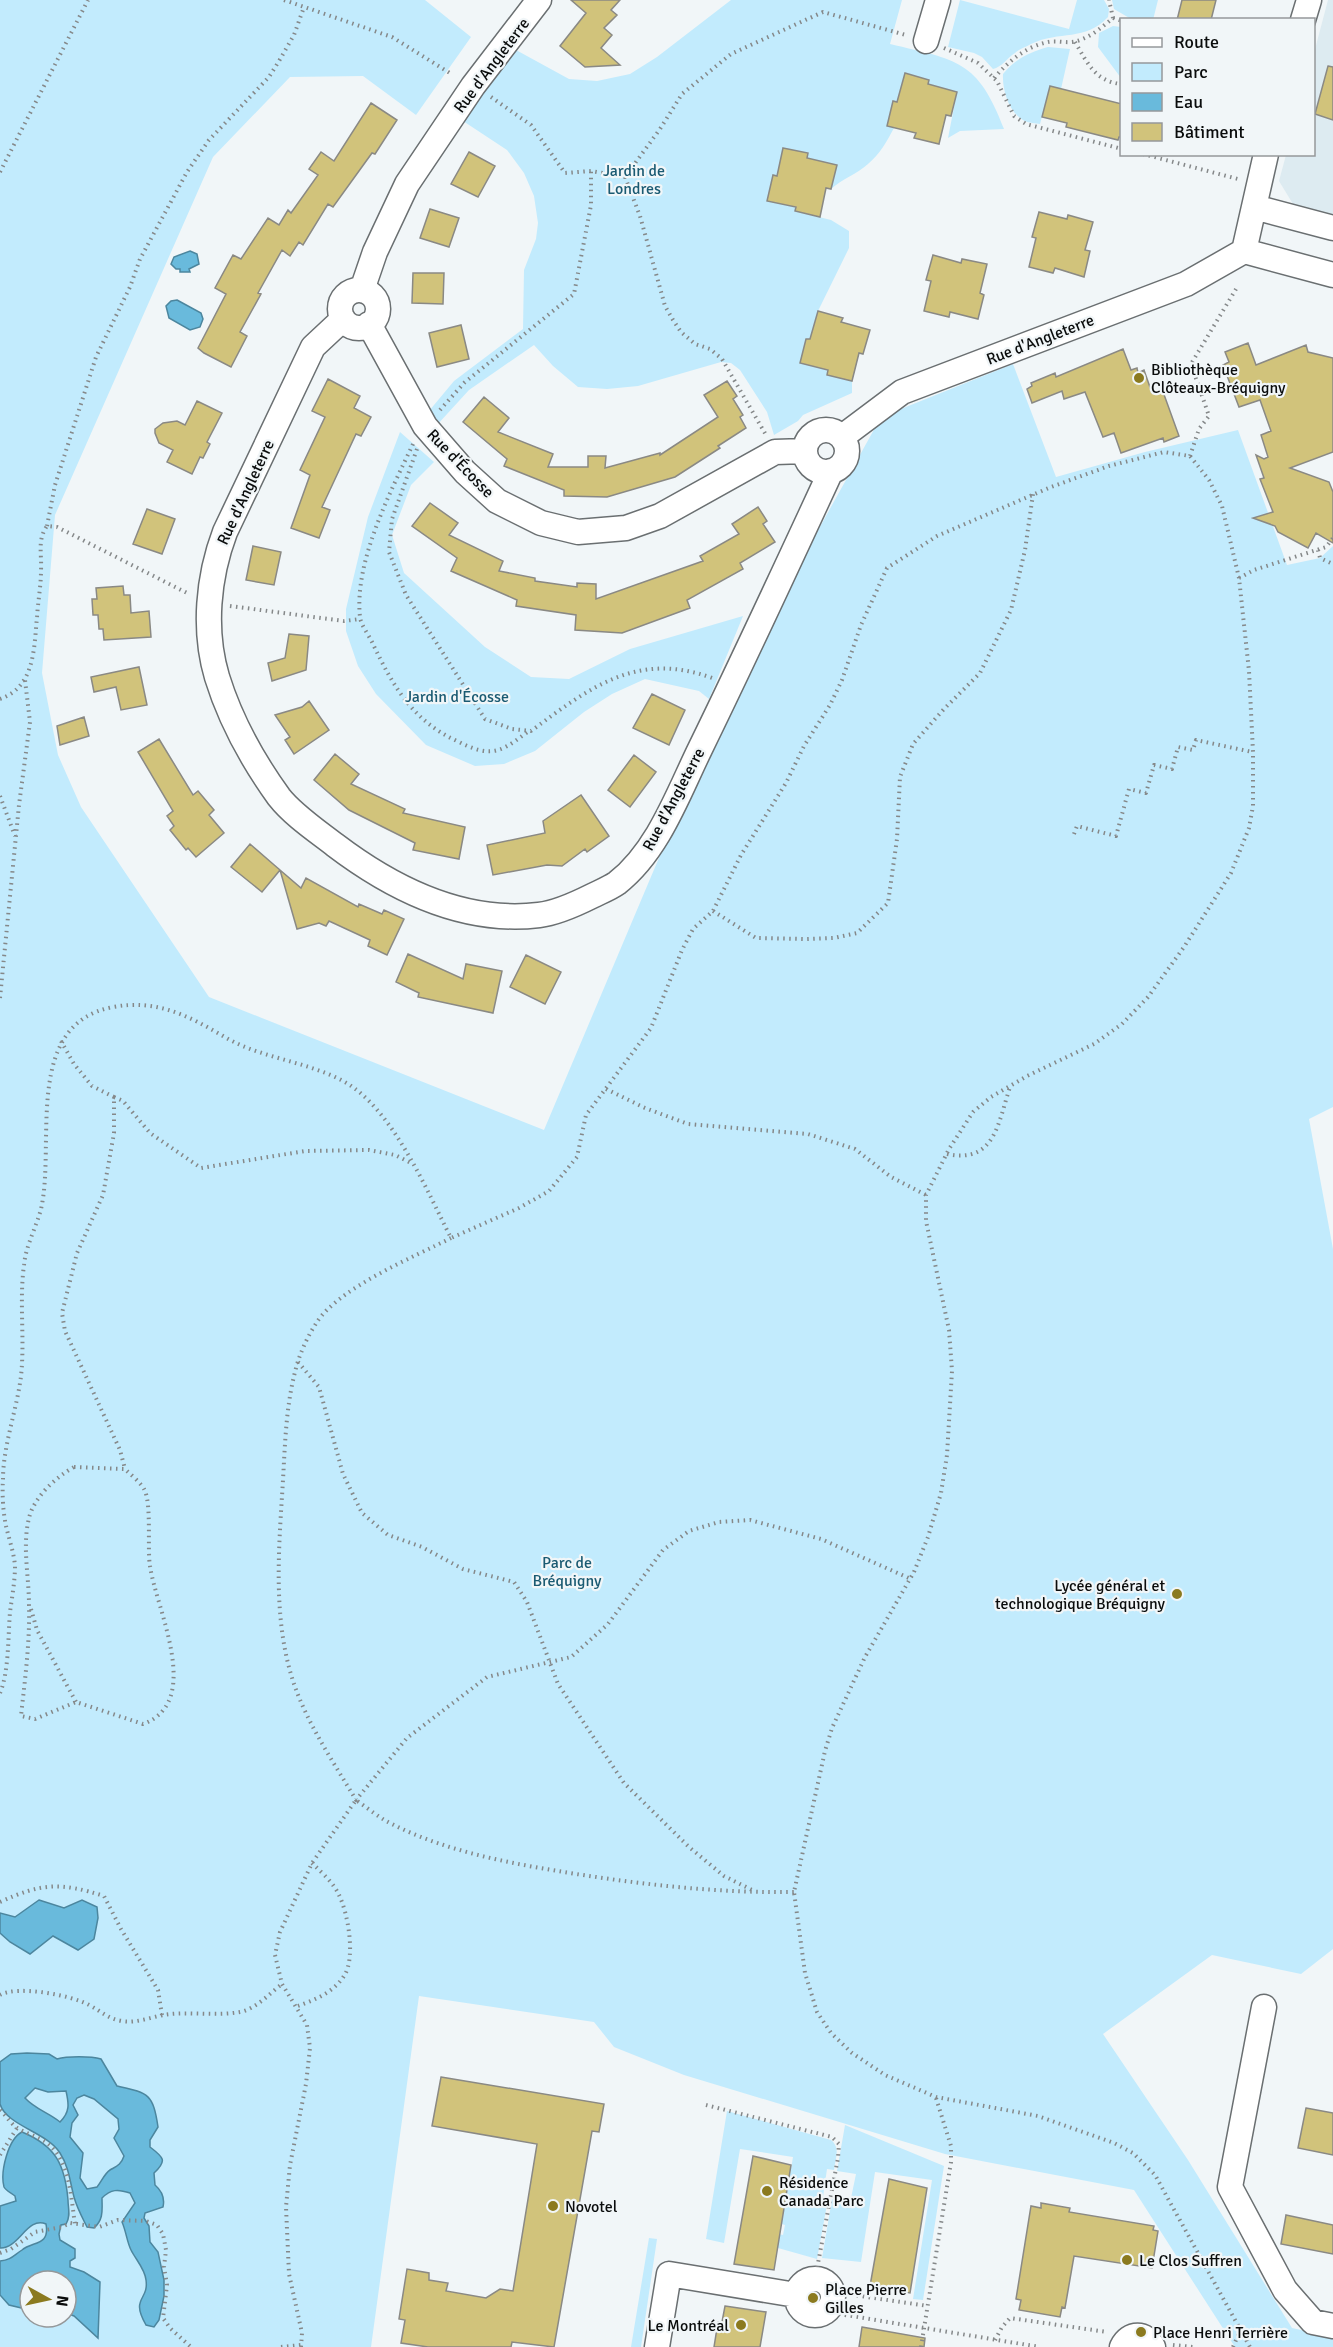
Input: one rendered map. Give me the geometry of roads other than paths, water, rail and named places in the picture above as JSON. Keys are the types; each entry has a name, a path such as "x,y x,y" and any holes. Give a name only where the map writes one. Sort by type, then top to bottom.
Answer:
{"street":[{"name":"Rue d'Angleterre","path":"362,290 375,252 407,184 472,86 539,0"},
{"path":"926,40 938,0"},
{"path":"1304,18 1309,0"},
{"path":"1266,156 1244,251 1333,275"},
{"path":"1256,196 1333,228"},
{"name":"Rue d'Angleterre","path":"842,437 902,392 1186,285 1244,251"},
{"path":"362,290 373,296 377,307 374,319 369,324 358,327 347,324 340,307 345,296 350,292 362,290"},
{"name":"Rue d'Angleterre","path":"343,319 314,347 229,522 216,554 211,579 210,640 216,674 241,737 281,799 360,864 398,887 442,905 501,916 541,915 578,903 617,883 647,853 732,685 831,471"},
{"name":"Rue d'Écosse","path":"369,324 425,426 465,472 497,501 541,523 578,532 626,528 660,516 775,452 805,451"},
{"path":"819,431 836,432 842,437 847,453 839,468 831,471 816,470 806,458 805,451 812,435 819,431"},
{"path":"1264,2007 1230,2187 1285,2290 1314,2322 1333,2326"},
{"path":"657,2347 669,2274 796,2295"},
{"path":"801,2285 825,2294 815,2316 803,2312 796,2295 801,2285"},
{"path":"1125,2342 1142,2336 1149,2340 1153,2347"}],"water":[{"path":"190,251 197,254 199,264 189,269 190,272 180,272 180,269 176,269 171,264 174,257"},
{"path":"177,300 201,313 203,319 200,327 190,330 169,318 166,306 171,301"},
{"path":"39,1900 64,1908 82,1900 97,1907 98,1918 94,1939 78,1950 53,1936 30,1954 0,1933 0,1913 15,1917"},
{"path":"11,2054 49,2054 57,2059 91,2057 101,2059 117,2086 142,2093 151,2101 158,2127 150,2140 150,2147 162,2159 161,2165 154,2173 155,2185 164,2201 163,2207 145,2213 144,2218 149,2226 150,2242 158,2252 164,2280 164,2296 159,2320 154,2327 146,2325 142,2316 140,2304 146,2287 145,2276 130,2247 122,2222 135,2203 130,2193 115,2191 105,2195 102,2198 102,2214 99,2221 94,2228 87,2227 74,2197 67,2169 60,2153 46,2140 10,2118 0,2104 0,2062","holes":["35,2088 48,2092 66,2091 68,2108 60,2122 25,2098","84,2095 94,2099 118,2119 119,2129 114,2138 124,2156 117,2166 106,2173 97,2187 87,2189 80,2178 83,2153 70,2137 72,2123 78,2115 73,2105 77,2098"]},
{"path":"22,2132 43,2144 51,2150 61,2167 67,2188 69,2212 66,2224 61,2225 59,2234 60,2240 75,2249 75,2258 70,2261 70,2267 76,2269 18,2269 18,2307 9,2305 0,2295 0,2261 9,2259 26,2247 40,2242 47,2231 46,2224 33,2225 13,2244 0,2248 0,2206 16,2201 15,2196 4,2187 3,2173 6,2156 17,2136"},
{"path":"78,2270 100,2282 98,2338 78,2320"}],"place":[{"name":"Bibliothèque Clôteaux-Bréquigny","path":"1139,378"},
{"name":"Lycée général et technologique Bréquigny","path":"1177,1594"},
{"name":"Résidence Canada Parc","path":"767,2191"},
{"name":"Novotel","path":"553,2206"},
{"name":"Le Clos Suffren","path":"1127,2260"},
{"name":"Place Pierre Gilles","path":"813,2298"},
{"name":"Le Montréal","path":"741,2325"},
{"name":"Place Henri Terrière","path":"1141,2332"}],"park label":[{"name":"Jardin de Londres","path":"634,179"},
{"name":"Jardin d'Écosse","path":"457,696"},
{"name":"Parc de Bréquigny","path":"567,1571"}]}
